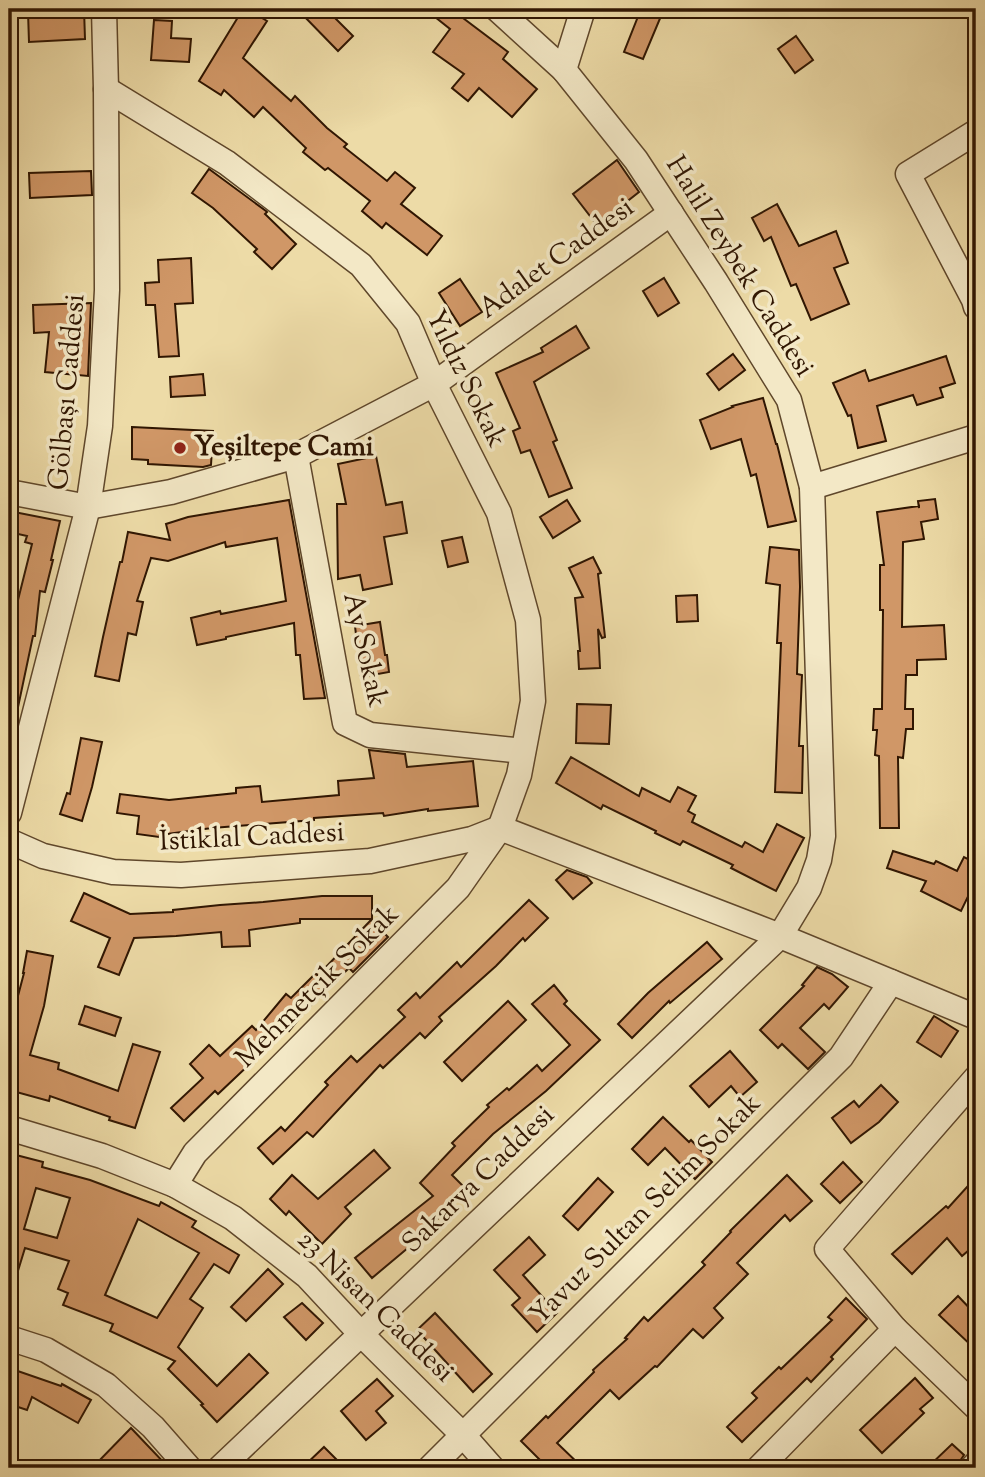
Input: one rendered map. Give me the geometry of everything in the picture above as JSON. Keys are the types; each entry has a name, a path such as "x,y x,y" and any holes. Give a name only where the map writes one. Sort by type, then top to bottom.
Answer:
{"street":[{"name":"Gölbaşı Caddesi","path":"9,813 88,507 100,426 107,290 104,9"},
{"name":"Halil Zeybek Caddesi","path":"497,9 564,70 636,160 789,400 812,487 823,836 819,860 809,888 780,936"},
{"path":"564,70 583,9"},
{"name":"Yıldız Sokak","path":"106,89 227,163 361,265 408,323 434,384 499,513 528,620 533,701 519,775 500,828"},
{"path":"976,132 908,174 976,307"},
{"name":"Adalet Caddesi","path":"9,492 88,507 171,492 296,456 434,384 671,213"},
{"path":"812,487 976,438"},
{"name":"Ay Sokak","path":"296,456 345,723 370,735 523,751"},
{"path":"500,828 780,936 976,1017"},
{"name":"İstiklal Caddesi","path":"9,841 43,856 113,872 181,875 370,861 472,839 500,828"},
{"name":"Mehmetçik Sokak","path":"175,1185 195,1153 458,888 500,828"},
{"name":"Sakarya Caddesi","path":"220,1468 780,936"},
{"name":"Yavuz Sultan Selim Sokak","path":"430,1468 841,1057 891,982"},
{"path":"976,1078 827,1249 895,1329 976,1407"},
{"name":"23 Nisan Caddesi","path":"9,1128 102,1156 175,1185 233,1218 307,1276 492,1468"},
{"path":"759,1468 895,1329"},
{"path":"9,1338 46,1350 106,1385 153,1427 189,1468"},
{"path":"972,1468 976,1464"}],"building":[{"path":"84,9 85,39 29,42 28,12"},
{"path":"243,9 267,21 243,58 291,101 295,96 347,144 344,147 387,181 395,172 415,188 401,204 442,236 427,255 386,223 382,228 362,211 370,201 303,152 306,148 263,107 254,117 224,90 221,95 199,81"},
{"path":"297,9 326,9 353,36 338,51"},
{"path":"425,9 451,9 508,52 503,59 537,89 512,117 479,88 468,101 452,88 464,74 433,52 450,29"},
{"path":"641,9 664,9 643,59 624,52"},
{"path":"154,20 172,21 171,38 191,39 189,62 151,60"},
{"path":"796,36 813,60 795,73 778,49"},
{"path":"617,160 639,192 597,225 573,194"},
{"path":"209,169 266,211 265,214 296,244 272,269 254,252 257,249 213,208 192,193"},
{"path":"91,171 92,195 30,198 29,173"},
{"path":"777,204 799,246 836,231 848,263 834,268 849,304 811,320 796,284 791,286 771,237 764,241 752,218"},
{"path":"191,258 193,303 175,304 179,356 159,357 155,305 146,305 145,283 159,282 158,260"},
{"path":"664,278 679,303 658,316 643,291"},
{"path":"460,279 482,312 460,326 439,293"},
{"path":"91,303 88,376 45,372 49,332 34,333 33,305"},
{"path":"576,326 589,348 534,382 557,440 553,442 572,488 549,497 530,450 521,453 513,431 520,428 496,373 543,352 541,348"},
{"path":"733,354 745,370 719,390 707,374"},
{"path":"946,356 955,383 940,388 943,397 917,405 913,395 877,406 886,441 858,448 851,415 848,416 833,383 865,370 869,381"},
{"path":"203,374 205,395 171,397 170,377"},
{"path":"763,398 796,521 768,527 756,474 751,476 741,439 711,449 700,420 732,406"},
{"name":"Yeşiltepe Cami","path":"132,427 213,431 211,465 203,467 148,464 148,460 132,459"},
{"path":"376,456 386,505 402,502 407,533 384,537 392,584 363,590 360,575 338,579 337,504 346,504 338,464"},
{"path":"935,499 938,519 921,522 924,539 903,542 902,627 944,625 946,659 917,660 917,675 906,675 905,709 913,709 913,729 906,729 903,758 898,757 899,828 880,828 879,756 875,755 877,730 873,730 874,709 882,709 883,610 880,610 880,565 884,565 877,512 919,506 918,501"},
{"path":"289,500 325,698 304,699 300,655 296,655 294,623 197,645 191,618 286,601 277,538 226,547 225,542 168,561 151,558 137,601 143,602 136,635 128,633 119,681 95,676 128,532 170,540 166,524 188,517"},
{"path":"567,500 580,521 553,538 540,517"},
{"path":"9,511 60,521 45,592 40,591 35,636 17,712 9,711 9,647 13,612 32,544 25,542 27,536 9,532"},
{"path":"462,537 468,562 448,567 442,541"},
{"path":"770,547 799,550 797,674 802,675 799,746 803,746 802,793 775,792 781,643 777,643 780,585 766,583"},
{"path":"593,557 601,573 598,574 605,637 602,638 598,629 600,668 579,669 575,598 583,597 569,568"},
{"path":"697,595 698,621 677,622 676,596"},
{"path":"380,622 389,672 361,677 355,626"},
{"path":"577,704 611,705 609,744 576,743"},
{"path":"81,738 102,742 82,821 60,814 67,793 70,794"},
{"path":"369,750 405,754 407,767 473,761 478,806 428,809 384,816 383,813 314,818 212,828 159,837 137,834 139,816 117,813 120,794 169,800 236,793 236,788 260,786 262,802 339,795 338,781 374,778"},
{"path":"571,757 639,796 642,788 670,802 678,787 696,796 688,811 695,815 692,822 742,847 745,842 763,852 777,824 804,838 776,891 731,868 733,865 683,841 680,845 603,805 601,809 556,783"},
{"path":"893,851 934,864 936,861 957,871 964,857 976,863 976,880 961,911 921,891 926,881 887,868"},
{"path":"567,870 587,877 592,883 573,899 556,880"},
{"path":"84,893 130,914 322,896 372,896 372,919 300,919 300,923 249,930 250,946 222,947 221,932 134,938 119,975 98,967 110,938 71,921"},
{"path":"529,900 548,918 439,1017 442,1021 425,1038 420,1033 383,1068 380,1065 313,1137 307,1132 273,1164 258,1148 281,1127 285,1131 328,1085 325,1082 351,1056 357,1062 405,1017 398,1010 416,993 420,998 457,962 461,967"},
{"path":"371,920 388,937 353,972 349,968 307,1009 289,1031 287,1029 218,1094 215,1091 184,1121 171,1108 203,1078 190,1064 209,1045 220,1056 252,1026 256,1030 286,994 291,998 323,966 325,968"},
{"path":"707,942 722,959 670,1003 669,1001 632,1038 618,1024 648,993"},
{"path":"27,951 53,956 44,1006 30,1055 59,1063 58,1069 118,1091 133,1044 160,1052 135,1128 50,1096 49,1101 9,1090 9,1030"},
{"path":"817,967 832,974 848,987 829,1009 824,1004 800,1028 825,1052 808,1069 782,1044 778,1048 760,1030 804,986 802,985"},
{"path":"554,985 567,1001 564,1004 600,1040 546,1091 493,1134 452,1175 466,1189 427,1232 372,1278 355,1258 433,1196 420,1183 455,1146 452,1143 489,1107 487,1105 507,1088 509,1090 537,1065 542,1071 570,1045 532,1004"},
{"path":"508,1001 526,1020 462,1081 444,1062"},
{"path":"85,1006 121,1018 115,1036 79,1024"},
{"path":"934,1016 958,1031 941,1057 917,1042"},
{"path":"730,1051 757,1082 740,1097 731,1086 709,1107 690,1086"},
{"path":"881,1085 898,1102 879,1122 851,1143 832,1118 854,1101 859,1107"},
{"path":"663,1117 712,1162 695,1179 665,1148 648,1165 632,1149"},
{"path":"374,1150 390,1168 345,1207 351,1214 322,1244 289,1211 286,1215 270,1199 292,1175 318,1199"},
{"path":"16,1155 43,1162 42,1167 90,1180 159,1206 161,1202 196,1221 192,1227 239,1255 229,1273 214,1264 190,1299 203,1308 178,1347 217,1386 249,1354 268,1373 217,1422 168,1369 175,1361 110,1331 113,1324 63,1305 68,1293 58,1289 69,1261 25,1248 13,1287 9,1286 9,1180","holes":["36,1188 70,1198 57,1238 24,1229","138,1219 199,1253 157,1318 105,1295"]},
{"path":"843,1162 862,1182 840,1203 821,1184"},
{"path":"787,1175 812,1201 790,1221 785,1215 737,1263 748,1274 714,1308 723,1318 703,1338 693,1329 657,1367 619,1399 610,1390 557,1443 583,1468 548,1468 521,1441 546,1416 548,1418 593,1370 627,1339 625,1338 644,1317 648,1321 705,1265 702,1262 730,1231"},
{"path":"976,1177 976,1244 962,1256 947,1238 912,1274 892,1254 946,1206 948,1208"},
{"path":"598,1178 613,1192 578,1230 563,1216"},
{"path":"529,1237 545,1255 523,1275 557,1313 537,1332 512,1305 520,1298 494,1270"},
{"path":"268,1269 283,1284 246,1321 231,1307"},
{"path":"958,1296 976,1315 976,1350 939,1315"},
{"path":"846,1298 867,1319 811,1382 807,1378 742,1442 727,1427 757,1398 752,1393 832,1320 828,1317"},
{"path":"302,1303 323,1323 306,1340 284,1317"},
{"path":"435,1313 492,1374 473,1392 417,1330"},
{"path":"9,1368 61,1386 62,1384 91,1400 78,1423 32,1397 27,1410 9,1404"},
{"path":"915,1378 933,1398 920,1409 924,1413 882,1453 860,1430"},
{"path":"377,1379 393,1396 376,1411 386,1423 366,1440 341,1411"},
{"path":"131,1428 169,1468 92,1468"},
{"path":"952,1444 964,1455 958,1468 927,1468"},
{"path":"324,1447 345,1468 302,1468"}],"place":[{"name":"Yeşiltepe Cami","path":"180,448"}]}
